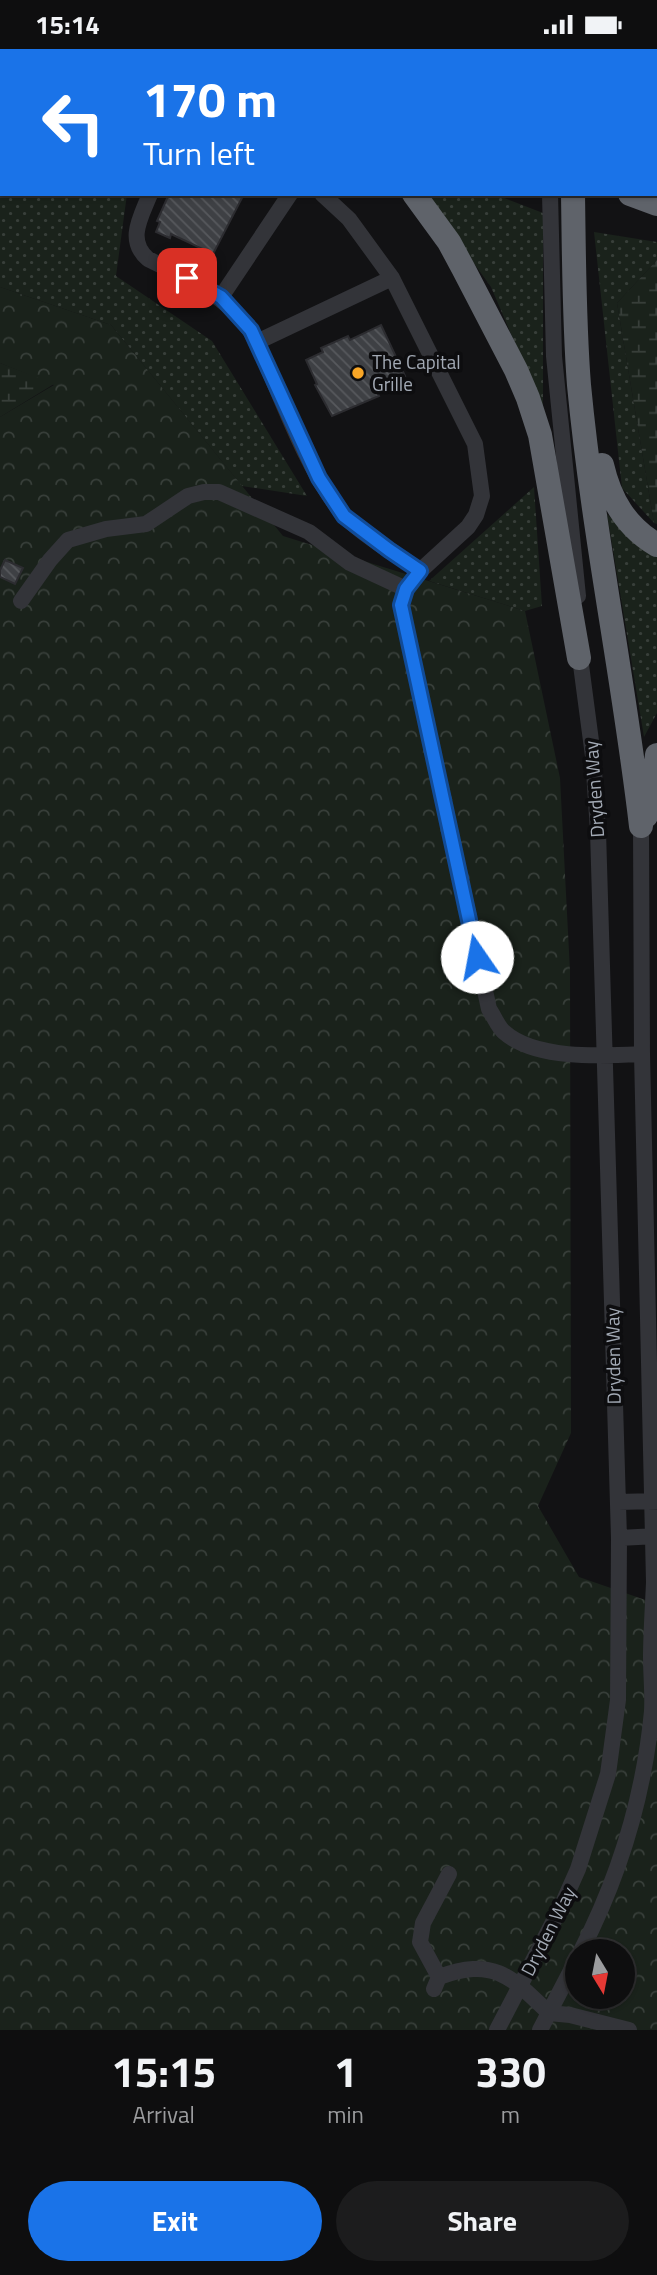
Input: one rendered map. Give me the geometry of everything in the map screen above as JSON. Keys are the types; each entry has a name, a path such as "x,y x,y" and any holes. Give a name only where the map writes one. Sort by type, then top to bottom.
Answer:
{"highway":[{"path":"415,196 449,242 528,398 540,435 579,658"},
{"path":"573,196 576,335 589,466 630,731 641,826"},
{"path":"576,335 603,469 612,499 631,525 657,545"},
{"path":"641,826 651,805 657,755"}],"street":[{"path":"149,196 136,227 136,240 141,253 221,297 244,321 257,342 319,478 344,516 420,571"},
{"path":"221,297 289,196"},
{"path":"324,196 349,219 392,278 475,444 482,496 476,515 468,527 420,571 406,589 401,605 489,1009 503,1032 535,1050 606,1055 642,1054"},
{"name":"Dryden Way","path":"497,2030 516,1983 562,1905 578,1868 608,1774 618,1700 619,1538 606,1055 595,781 579,658 578,587 554,356 550,196"},
{"path":"257,342 392,278"},
{"path":"21,601 68,540 106,529 146,524 188,496 204,492 219,492 236,498 309,533 350,563 406,589"},
{"name":"Dryden Way","path":"586,1939 611,1885 631,1825 644,1769 652,1709 655,1536 642,1054 641,826"},
{"path":"618,1503 654,1501"},
{"path":"619,1538 655,1536"},
{"path":"449,1874 423,1923 420,1942 437,1983 460,1969 475,1967 492,1970 516,1983 548,2013 570,2015 629,2030"},
{"name":"Dryden Way","path":"540,2030 565,1981"}],"green space":[{"path":"0,196 127,196 116,276 212,341 307,496 242,486 111,325 0,287"},
{"path":"425,196 499,196 543,213 543,409 491,287"},
{"path":"594,232 657,242 657,260 617,303 654,523 622,488"},
{"path":"657,260 657,524 654,523 617,303"},
{"path":"0,287 111,325 283,536 525,611 560,778 570,971 571,1433 538,1506 579,1577 657,1604 657,2030 0,2030 0,417 54,385 0,363"},
{"path":"0,363 54,384 0,417"},
{"path":"534,487 542,606 525,611 429,581"},
{"path":"607,514 641,546 657,556 657,713 644,737"}],"building":[{"path":"168,196 243,196 213,254 171,234 170,238 156,232 160,222 157,221"},
{"name":"The Capital Grille","path":"381,325 405,376 396,380 398,385 378,394 379,396 332,416 315,385 317,384 306,360 323,352 321,348 348,336 350,340"},
{"path":"5,560 23,568 15,584 0,577"}],"place":[{"name":"The Capital Grille","path":"358,373"}],"route":[{"path":"187,278 221,297 251,330 319,478 344,516 420,571 406,589 401,605 477,957"}]}
